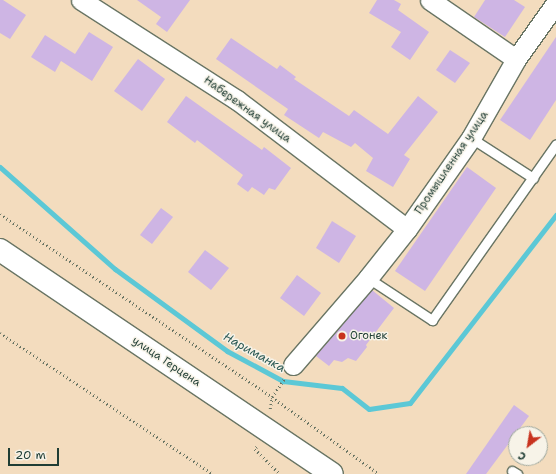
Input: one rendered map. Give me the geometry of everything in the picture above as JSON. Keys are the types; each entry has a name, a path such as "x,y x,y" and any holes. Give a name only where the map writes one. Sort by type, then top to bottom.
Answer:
{"main road":[{"name":"улица Герцена","path":"0,250 332,474"}],"street":[{"name":"Набережная улица","path":"81,0 237,100 407,229"},
{"path":"430,0 516,59"},
{"name":"Промышленная улица","path":"293,365 368,278 407,229 471,138 516,59 556,3"}],"lane":[{"path":"471,138 533,178"},
{"path":"368,278 432,320 556,144"}],"path":[{"path":"0,214 272,397 379,474"},
{"path":"0,333 213,474"}],"building":[{"path":"0,0 3,0 26,15 10,39 0,33"},
{"path":"137,0 190,0 167,32 156,24 161,17"},
{"path":"377,0 394,0 401,4 398,10 429,32 410,60 391,47 401,32 369,13"},
{"path":"485,0 514,0 525,7 505,37 474,17"},
{"path":"89,32 113,47 92,81 61,61 55,72 31,57 45,35 75,54"},
{"path":"556,37 556,100 530,140 500,120"},
{"path":"231,38 277,69 280,65 296,77 294,79 349,116 354,110 388,134 418,96 438,112 404,155 410,159 393,187 366,171 373,158 355,143 351,147 323,132 319,138 284,115 288,109 216,59"},
{"path":"450,50 470,63 455,83 436,70"},
{"path":"138,59 165,79 142,111 114,91"},
{"path":"186,96 262,150 264,147 291,168 275,190 269,188 264,195 252,187 248,192 237,184 243,175 197,140 195,143 167,122"},
{"path":"467,167 496,188 425,291 395,271"},
{"path":"161,208 173,217 152,244 140,235"},
{"path":"332,221 356,236 339,263 316,248"},
{"path":"205,250 229,268 211,290 188,272"},
{"path":"297,275 321,293 304,316 280,298"},
{"path":"372,290 394,308 356,361 348,358 342,362 334,360 329,366 316,356"},
{"path":"514,405 529,416 522,426 508,426 508,444 486,474 466,474"}],"waterway":[{"name":"Нариманка","path":"0,167 115,269 227,351 283,381 342,388 369,409 410,403 556,215"}],"place":[{"name":"Огонек","path":"342,336"}]}
